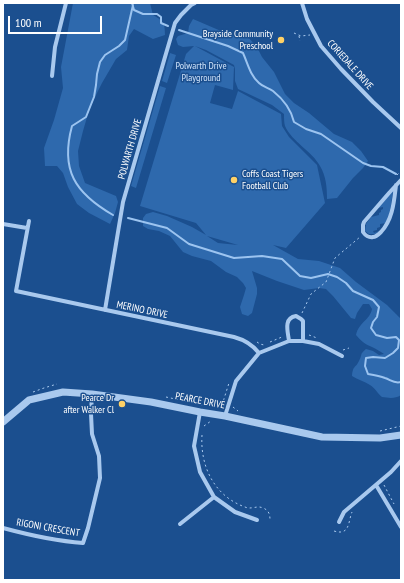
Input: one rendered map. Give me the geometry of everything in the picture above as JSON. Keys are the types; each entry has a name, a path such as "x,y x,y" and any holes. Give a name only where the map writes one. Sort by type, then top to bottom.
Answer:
{"street":[{"path":"52,76 55,47 66,3"},
{"name":"POLWARTH DRIVE","path":"105,310 124,196 175,23 191,5 195,3"},
{"name":"CORIEDALE DRIVE","path":"302,3 307,20 321,46 341,69 401,128"},
{"path":"396,185 389,221 378,235 374,237 367,236 363,232 364,222 396,185 401,180"},
{"path":"3,224 27,228 29,221"},
{"name":"MERINO DRIVE","path":"27,228 16,291 234,337 244,340 253,346 259,353"},
{"path":"289,341 288,320 296,316 303,321 303,341"},
{"path":"225,416 236,380 259,353 289,341 303,341 319,344 342,356"},
{"name":"PEARCE DRIVE","path":"3,422 29,400 63,392 92,394 202,409 225,416 322,437 380,438 401,435"},
{"name":"RIGONI CRESCENT","path":"3,528 33,536 82,543 88,528 100,478 99,456 92,434 92,394"},
{"path":"202,409 194,446 200,472 214,497 235,512 257,520"},
{"path":"339,522 344,512 392,472 401,461"},
{"path":"376,485 401,527"},
{"path":"180,524 214,497"}],"path":[{"path":"294,33 298,36 300,41"},
{"path":"298,36 314,33"},
{"path":"395,178 401,171"},
{"path":"302,314 311,294 326,282 335,258 361,237"},
{"path":"218,408 222,405 232,378"},
{"path":"166,397 202,409"},
{"path":"234,407 239,412"},
{"path":"203,426 212,420 215,420"},
{"path":"379,431 401,426"},
{"path":"202,432 203,458 206,469 212,480 220,490 239,505 247,508 264,508 268,511 270,520"},
{"path":"385,483 384,486 394,504"},
{"path":"334,531 339,532 346,529 349,525 352,512"}],"green space":[{"path":"73,3 150,3 153,15 161,21 165,27 165,35 153,39 134,29 129,36 127,50 116,59 90,107 83,131 78,151 79,166 85,183 116,196 118,202 110,224 89,213 77,204 68,187 63,173 57,166 45,166 44,148 63,88 61,67"},
{"name":"Polwarth Drive Playground","path":"193,19 228,34 235,36 247,36 257,47 262,57 274,72 285,94 294,103 309,113 334,134 352,142 368,161 337,198 327,199 326,182 322,170 312,156 288,132 285,125 284,114 272,105 238,89 235,81 234,65 206,50 195,46 234,67 233,90 215,85 210,103 232,109 238,91 281,114 282,126 289,137 317,165 325,203 286,248 273,245 298,259 319,261 340,268 387,305 401,319 401,395 394,398 382,397 370,385 352,376 354,369 366,349 379,355 384,354 365,344 356,335 359,327 371,313 372,309 369,304 363,304 355,319 351,318 326,289 319,288 304,290 252,271 257,288 257,294 252,313 248,316 242,314 240,307 246,288 237,277 226,272 211,261 183,252 170,236 143,226 143,218 146,214 153,212 167,216 206,235 196,223 140,206 186,54 194,46 183,47 178,45 176,39 178,36 188,33 189,26","holes":["207,236 238,245 218,243"]},
{"path":"170,53 176,55 167,83 162,81"},
{"path":"160,86 166,88 136,188 131,186"},
{"path":"393,191 390,212 386,223 380,224 380,227 377,228 377,230 373,231 374,233 379,231 375,234 369,234 365,231 366,224 371,217 379,215 383,207 378,208"}],"waterway":[{"path":"132,3 134,10 143,14 157,14 161,17 161,23 168,26"},
{"path":"113,215 100,207 80,189 70,168 68,155 69,142 72,126 86,117 94,97 100,62 105,55 125,40 133,5"},
{"path":"179,30 228,46 243,53 253,76 261,84 280,97 289,109 294,122 306,129 321,134 363,163 371,166 383,167 396,174"},
{"path":"128,218 167,228 189,244 234,258 262,256 282,259 300,276 311,278 328,274 337,277 346,283 353,291 373,300 379,307 377,317 371,328 376,335 387,338 396,337 399,340 398,348 385,358 366,358 365,366 368,374 394,382 401,382"}],"place":[{"name":"Brayside Community Preschool","path":"281,40"},
{"name":"Coffs Coast Tigers Football Club","path":"234,180"},
{"name":"Pearce Dr after Walker Cl","path":"122,404"}]}
